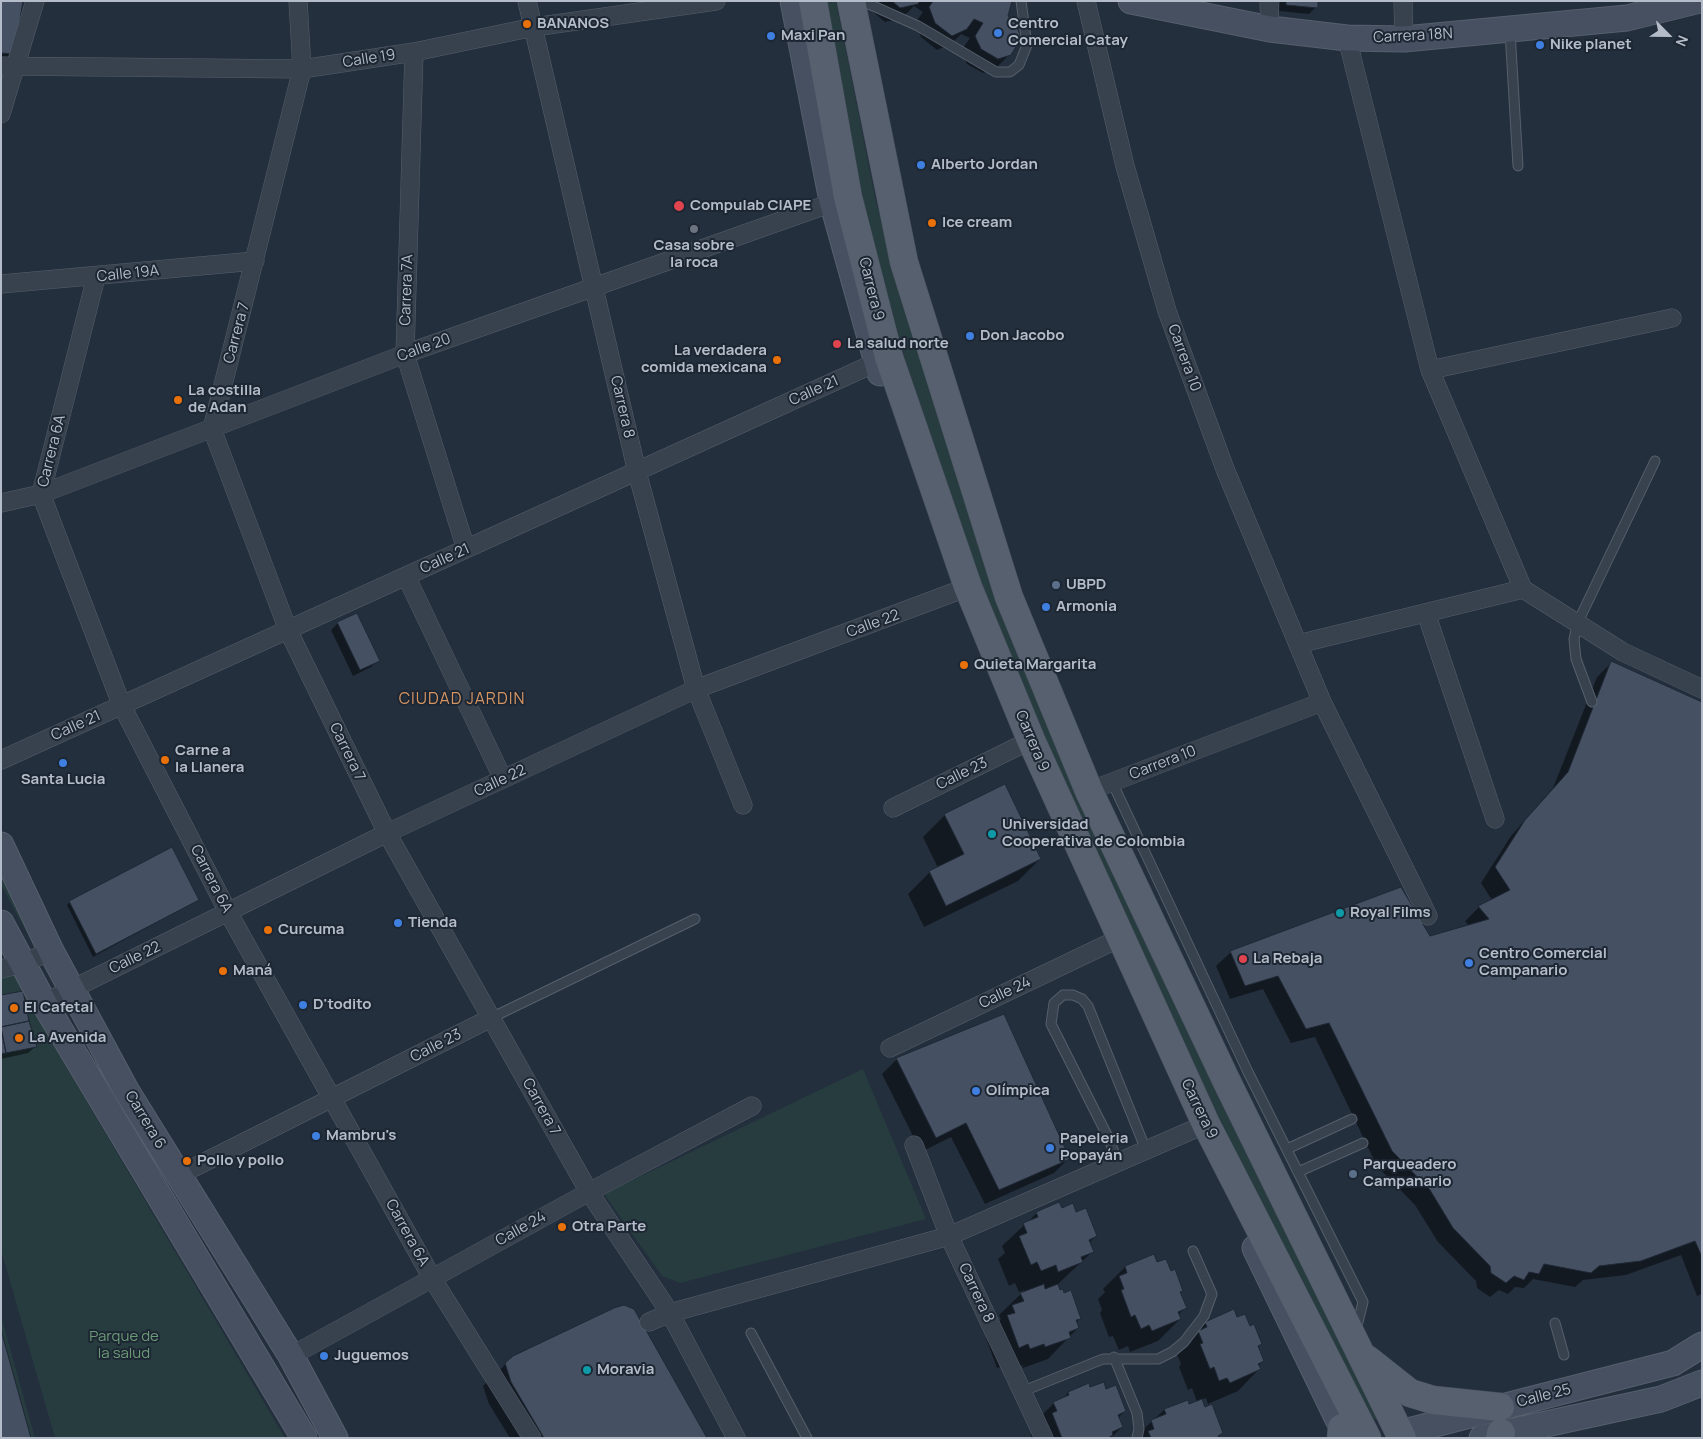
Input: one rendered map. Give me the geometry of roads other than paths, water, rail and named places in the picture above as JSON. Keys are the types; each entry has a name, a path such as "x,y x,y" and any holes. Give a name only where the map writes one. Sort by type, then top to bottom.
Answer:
{"main road":[{"path":"793,1 840,199"},
{"name":"Carrera 9","path":"813,1 840,199 883,360 963,590 1026,742 1201,1126 1367,1438"},
{"path":"851,1 904,262 1009,597 1100,787 1227,1082 1358,1347 1395,1436"},
{"name":"Carrera 18N","path":"1140,2 1270,29 1347,38 1404,39 1627,18 1696,1"},
{"name":"Carrera 6","path":"1,845 51,951 126,1090 291,1356 335,1438"},
{"name":"Carrera 6","path":"1,923 11,966 44,1003 304,1438"},
{"path":"1201,1126 1342,1430"},
{"name":"Calle 25","path":"1496,1429 1672,1363 1702,1345"},
{"path":"1358,1347 1410,1393 1433,1400 1496,1429"},
{"path":"1333,1372 1342,1430"},
{"name":"Calle 25","path":"1395,1436 1496,1429 1661,1399 1702,1383"}],"street":[{"path":"1,114 9,66 35,1"},
{"name":"Carrera 7","path":"298,1 302,69 212,429 288,630 387,834 589,1192 670,1313 736,1438"},
{"name":"Carrera 8","path":"527,1 637,472 696,690 743,805"},
{"name":"Calle 19","path":"9,66 302,69 414,52 534,27 716,1"},
{"name":"Carrera 10","path":"1086,1 1125,166 1167,311 1225,470 1322,702 1428,916"},
{"path":"1269,1 1270,29"},
{"path":"1403,1 1404,39"},
{"path":"1347,38 1430,370 1522,589 1578,622 1623,652 1696,691"},
{"name":"Carrera 7A","path":"414,52 405,354 466,549"},
{"name":"Calle 20","path":"1,503 41,494 405,354 840,199"},
{"name":"Calle 19A","path":"1,284 96,277 255,261"},
{"name":"Carrera 6A","path":"96,277 41,494 122,706 228,912 432,1278 532,1438"},
{"path":"1430,370 1672,318"},
{"name":"Calle 21","path":"1,760 883,360"},
{"path":"406,576 503,779"},
{"path":"1298,644 1522,589"},
{"name":"Calle 22","path":"44,1003 387,834 696,690 963,590"},
{"path":"1426,613 1495,819"},
{"name":"Carrera 10","path":"1100,787 1322,702"},
{"name":"Calle 23","path":"893,808 1026,742"},
{"name":"Calle 24","path":"890,1048 1116,940"},
{"path":"11,966 51,951"},
{"name":"Calle 23","path":"178,1174 491,1018"},
{"name":"Calle 24","path":"291,1356 589,1192 752,1106"},
{"path":"649,1322 670,1313 949,1236 1201,1126"},
{"name":"Carrera 8","path":"914,1146 949,1236 1044,1438"}],"lane":[{"path":"862,1 918,26 996,72 1010,72 1019,65 1026,45 1020,1"},
{"path":"1510,29 1518,166"},
{"path":"1592,702 1576,659 1574,639 1578,622 1655,461"},
{"path":"1100,787 1248,1072 1363,1302 1358,1347"},
{"name":"Calle 23","path":"491,1018 695,919"},
{"path":"1118,1163 1109,1138 1051,1024 1051,1012 1054,1003 1063,995 1082,999 1088,1006 1146,1150"},
{"path":"1286,1149 1352,1119"},
{"path":"1298,1172 1364,1143"},
{"path":"1021,1392 1087,1364 1114,1357 1158,1359 1184,1342 1204,1316 1212,1294 1193,1251"},
{"path":"1555,1323 1564,1355"},
{"path":"750,1332 807,1438"},
{"path":"1114,1357 1137,1413 1137,1438"}],"place":[{"name":"BANANOS","path":"527,24"},
{"name":"Centro Comercial Catay","path":"998,33"},
{"name":"Maxi Pan","path":"771,36"},
{"name":"Nike planet","path":"1540,45"},
{"name":"Alberto Jordan","path":"921,165"},
{"name":"Compulab CIAPE","path":"679,206"},
{"name":"Ice cream","path":"932,223"},
{"name":"Casa sobre la roca","path":"694,229"},
{"name":"Don Jacobo","path":"970,336"},
{"name":"La salud norte","path":"837,344"},
{"name":"La verdadera comida mexicana","path":"777,360"},
{"name":"La costilla de Adan","path":"178,400"},
{"name":"UBPD","path":"1056,585"},
{"name":"Armonia","path":"1046,607"},
{"name":"Quieta Margarita","path":"964,665"},
{"name":"Carne a la Llanera","path":"165,760"},
{"name":"Santa Lucia","path":"63,763"},
{"name":"Universidad Cooperativa de Colombia","path":"992,834"},
{"name":"Royal Films","path":"1340,913"},
{"name":"Tienda","path":"398,923"},
{"name":"Curcuma","path":"268,930"},
{"name":"La Rebaja","path":"1243,959"},
{"name":"Centro Comercial Campanario","path":"1469,963"},
{"name":"Maná","path":"223,971"},
{"name":"D'todito","path":"303,1005"},
{"name":"El Cafetal","path":"14,1008"},
{"name":"La Avenida","path":"19,1038"},
{"name":"Olímpica","path":"976,1091"},
{"name":"Mambru's","path":"316,1136"},
{"name":"Papeleria Popayán","path":"1050,1148"},
{"name":"Pollo y pollo","path":"187,1161"},
{"name":"Parqueadero Campanario","path":"1353,1174"},
{"name":"Otra Parte","path":"562,1227"},
{"name":"Juguemos","path":"324,1356"},
{"name":"Moravia","path":"587,1370"}],"district":[{"name":"CIUDAD JARDIN","path":"462,700"}],"park label":[{"name":"Parque de la salud","path":"124,1346"}]}
